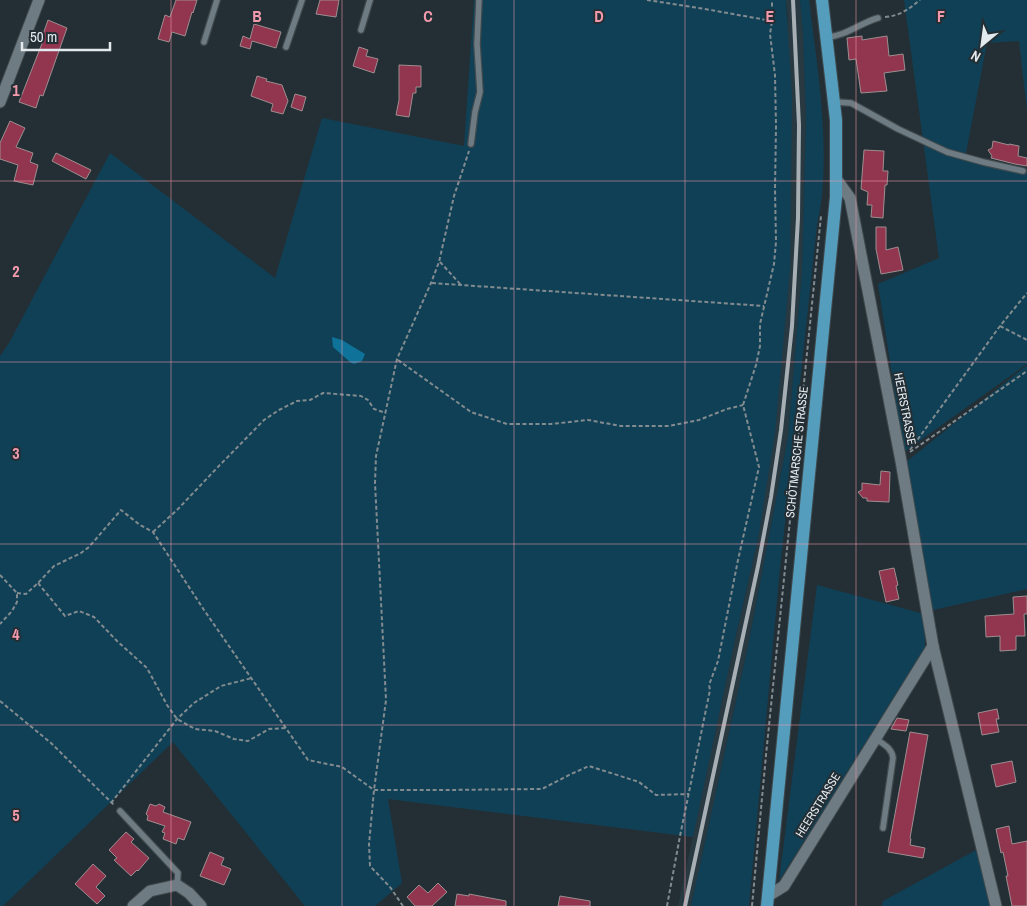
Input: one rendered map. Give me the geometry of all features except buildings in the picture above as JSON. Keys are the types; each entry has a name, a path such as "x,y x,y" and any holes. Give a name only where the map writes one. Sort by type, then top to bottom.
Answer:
{"main road":[{"name":"SCHÖTMARSCHE STRASSE","path":"767,901 837,180 836,120 822,0"}],"street":[{"path":"0,102 39,0"},
{"name":"HEERSTRASSE","path":"837,180 850,198 901,461 933,646 996,906"},
{"name":"HEERSTRASSE","path":"767,901 784,886 933,646"},
{"path":"133,906 150,891 177,885 189,893 201,906"}],"lane":[{"path":"204,42 217,0"},
{"path":"286,47 302,0"},
{"path":"361,30 370,0"},
{"path":"471,144 475,112 480,92 477,44 479,0"},
{"path":"827,37 836,36 878,18"},
{"path":"834,102 851,102 898,129 947,152 1023,171"},
{"path":"875,739 892,752 893,758 883,828"},
{"path":"120,811 178,873 177,885"}],"path":[{"path":"647,0 772,21"},
{"path":"667,906 710,690 709,685 718,661 759,467 744,405 760,346 760,324 774,264 776,242 775,84 770,34 772,0"},
{"path":"878,18 897,16 920,0"},
{"path":"402,906 390,887 370,866 369,844 374,790 386,700 375,483 376,456 397,359 440,262 454,196 471,144"},
{"path":"752,906 822,212"},
{"path":"440,262 462,286"},
{"path":"431,283 764,306"},
{"path":"1027,293 1000,326 908,454 1027,371"},
{"path":"1000,326 1027,340"},
{"path":"397,359 471,412 507,424 551,424 588,420 621,426 669,426 699,420 727,409 744,405"},
{"path":"153,532 178,509 264,420 279,410 297,401 310,400 323,393 361,396 368,400 374,409 386,413"},
{"path":"0,575 17,592 26,594 54,566 89,547 121,510 140,525 153,532 204,610 308,760 342,767 374,790 542,789 589,766 639,782 656,795 689,794"},
{"path":"38,583 66,616 80,611 94,617 147,668 177,719 195,729 214,731 234,739 248,741 269,729 286,728"},
{"path":"0,624 12,611 17,602 17,592"},
{"path":"112,802 177,719 194,703 221,686 252,678"},
{"path":"0,701 51,743 120,811"}],"shaded area":[{"path":"474,0 786,0 792,97 790,270 775,433 758,539 693,837 388,799 402,883 375,906 305,906 173,742 3,906 0,906 0,356 9,343 110,153 275,278 322,118 464,146"},
{"path":"786,0 800,0 806,117 802,271 788,437 748,646 691,906 678,906 758,539 788,17"},
{"path":"800,0 809,0 821,98 824,146 822,195 817,225 779,579 749,906 691,906 748,646 788,437 802,271 806,117"},
{"path":"904,0 1027,0 1027,111 1019,41 987,43 965,158 1027,169 1027,364 904,452 878,284 939,258"},
{"path":"332,337 342,340 365,354 362,361 354,364 350,362 333,347"},
{"path":"1027,365 1027,589 933,610 906,462"},
{"path":"817,585 924,614 925,647 779,881"},
{"path":"978,849 990,906 882,906 883,901"}],"railway":[{"path":"685,906 758,566 781,430 792,326 798,218 799,125 793,0"}]}
